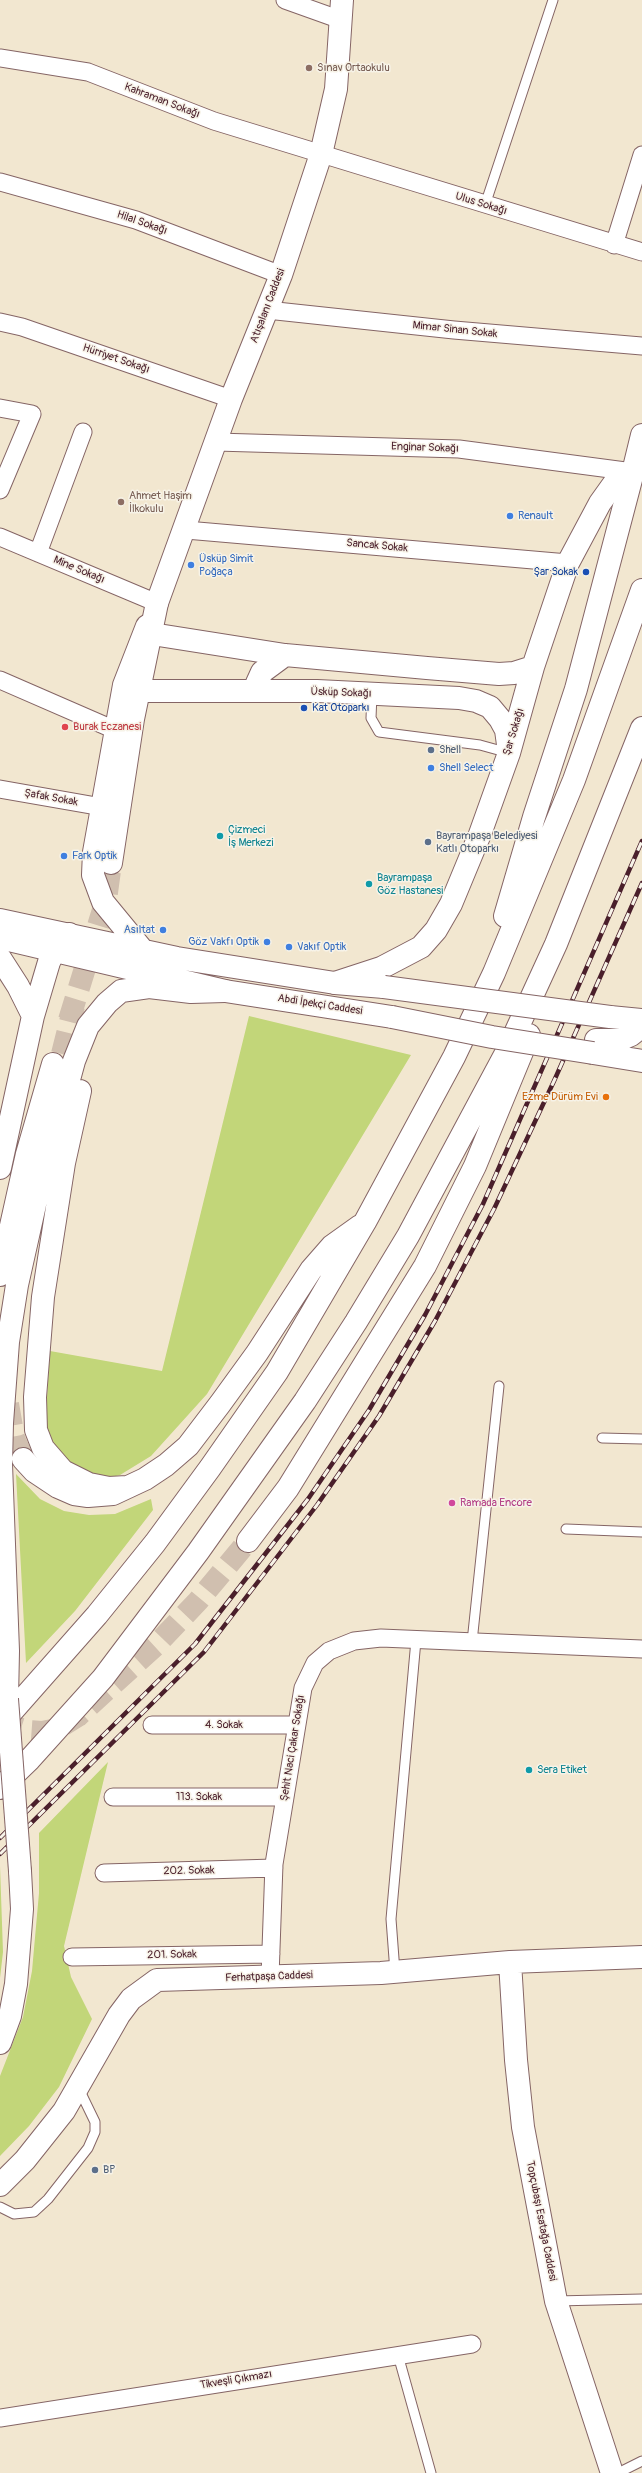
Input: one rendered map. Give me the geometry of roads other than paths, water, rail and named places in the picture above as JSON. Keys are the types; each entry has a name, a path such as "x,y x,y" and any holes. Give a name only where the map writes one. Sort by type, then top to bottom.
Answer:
{"main road":[{"name":"Atışalanı Caddesi","path":"157,603 186,530 232,399 281,275 321,154 336,89 341,10"},
{"path":"494,973 504,919 518,867 578,682 642,436"},
{"name":"Şar Sokağı","path":"335,983 381,968 402,958 421,947 436,930 451,904 480,834 509,753 533,667 568,562 600,503 616,482 633,472"},
{"path":"0,1725 97,1615 155,1543 210,1468 277,1372 366,1222 454,1057 494,973 574,780 642,590"},
{"path":"112,863 139,691 152,634 157,603"},
{"path":"145,953 114,917 97,890 93,875 94,852 124,685 140,642 157,603"},
{"path":"152,634 285,655 499,674 514,673 533,667"},
{"path":"256,691 262,672 285,655"},
{"name":"Üsküp Sokağı","path":"139,691 256,691 459,698 476,701 490,707 500,719 506,730 509,753"},
{"path":"0,1788 35,1754 102,1678 198,1552 309,1395 408,1236 460,1142 506,1053 556,944 642,728"},
{"path":"0,920 69,934 145,953 335,983 384,987 642,1020"},
{"path":"0,1168 33,1016 54,950 69,934"},
{"name":"Abdi İpekçi Caddesi","path":"0,938 225,991 392,1017 492,1037 548,1046 594,1047 642,1061"},
{"path":"248,1540 288,1488 425,1266 475,1166 516,1068 546,987 556,944"},
{"path":"0,958 18,986 33,1016"},
{"path":"0,2043 10,2016 18,1970 22,1909 7,1699 8,1651 1,1464 2,1423 8,1342 17,1285 36,1200 74,1061 88,1026 107,1003 121,991 133,987 150,987 190,992 225,991"},
{"path":"107,1003 96,1024 90,1042 64,1163 43,1297 35,1397 36,1430 43,1448 63,1471 89,1484 109,1488 128,1487"},
{"path":"594,1047 631,1035 642,1026"},
{"path":"0,1275 27,1154 52,1064"},
{"path":"23,1458 44,1478 74,1494 100,1497 128,1487 166,1465 188,1446 257,1353 311,1270 332,1246 366,1222"},
{"path":"0,1659 7,1699"},
{"name":"Ferhatpaşa Caddesi","path":"0,2185 25,2160 50,2130 78,2088 119,2015 131,1999 157,1980 394,1972 510,1962 642,1956"},
{"name":"Topçubaşı Esatağa Caddesi","path":"510,1962 516,2060 523,2127 556,2301 612,2473"}],"street":[{"path":"285,0 341,10"},
{"name":"Kahraman Sokağı","path":"0,58 88,72 214,121 321,154"},
{"name":"Ulus Sokağı","path":"321,154 614,245 642,252"},
{"path":"614,245 642,155"},
{"name":"Hilal Sokağı","path":"0,182 136,220 281,275"},
{"name":"Mimar Sinan Sokak","path":"267,310 454,330 642,346"},
{"name":"Hürriyet Sokağı","path":"0,322 22,327 232,399"},
{"path":"0,408 32,414 0,490"},
{"path":"38,553 83,432"},
{"name":"Enginar Sokağı","path":"216,442 459,449 633,472"},
{"name":"Sancak Sokak","path":"186,530 568,562"},
{"name":"Mine Sokağı","path":"0,538 157,603"},
{"path":"0,680 115,730"},
{"name":"Şafak Sokak","path":"0,789 102,807"},
{"name":"Şehit Naci Çakar Sokağı","path":"270,1977 274,1868 303,1688 315,1663 329,1651 354,1641 381,1638 642,1649"},
{"name":"4. Sokak","path":"152,1725 297,1725"},
{"name":"113. Sokak","path":"113,1797 285,1797"},
{"name":"202. Sokak","path":"104,1873 274,1868"},
{"name":"201. Sokak","path":"72,1957 271,1954"},
{"name":"Tikveşli Çıkmazı","path":"0,2418 472,2344"}],"lane":[{"path":"485,205 553,0"},
{"path":"372,694 371,718 379,732 480,745 509,753"},
{"path":"472,1642 499,1386"},
{"path":"602,1438 642,1439"},
{"path":"566,1529 642,1532"},
{"path":"394,1972 390,1919 416,1640"},
{"path":"0,2207 14,2214 34,2212 48,2199 88,2148 95,2132 95,2122 78,2088"},
{"path":"556,2301 642,2299"},
{"path":"398,2355 431,2473"},
{"path":"618,2473 642,2461"}],"tunnel":[{"path":"69,1020 106,900 111,863"},
{"path":"54,1086 74,1006"},
{"path":"8,1404 14,1438 23,1459"},
{"path":"0,1722 28,1731 42,1732 57,1729 78,1716 155,1646 198,1601 248,1541"}],"railway":[{"path":"0,1838 195,1644 308,1499 369,1410 425,1315 483,1204 642,841"},
{"path":"0,1854 204,1652 317,1505 379,1416 435,1321 494,1209 554,1081 642,883"}],"place":[{"name":"Sınav Ortaokulu","path":"309,68"},
{"name":"Ahmet Haşim İlkokulu","path":"121,502"},
{"name":"Renault","path":"510,516"},
{"name":"Üsküp Simit Poğaça","path":"191,565"},
{"name":"Şar Sokak","path":"586,572"},
{"name":"Kat Otoparkı","path":"304,708"},
{"name":"Burak Eczanesi","path":"65,727"},
{"name":"Shell","path":"431,750"},
{"name":"Shell Select","path":"431,768"},
{"name":"Çizmeci İş Merkezi","path":"220,836"},
{"name":"Bayrampaşa Belediyesi Katlı Otoparkı","path":"428,842"},
{"name":"Fark Optik","path":"64,856"},
{"name":"Bayrampaşa Göz Hastanesi","path":"369,884"},
{"name":"Asıltat","path":"163,930"},
{"name":"Göz Vakfı Optik","path":"267,942"},
{"name":"Vakıf Optik","path":"289,947"},
{"name":"Ezme Dürüm Evi","path":"606,1097"},
{"name":"Ramada Encore","path":"452,1503"},
{"name":"Sera Etiket","path":"529,1770"},
{"name":"BP","path":"95,2170"}]}
